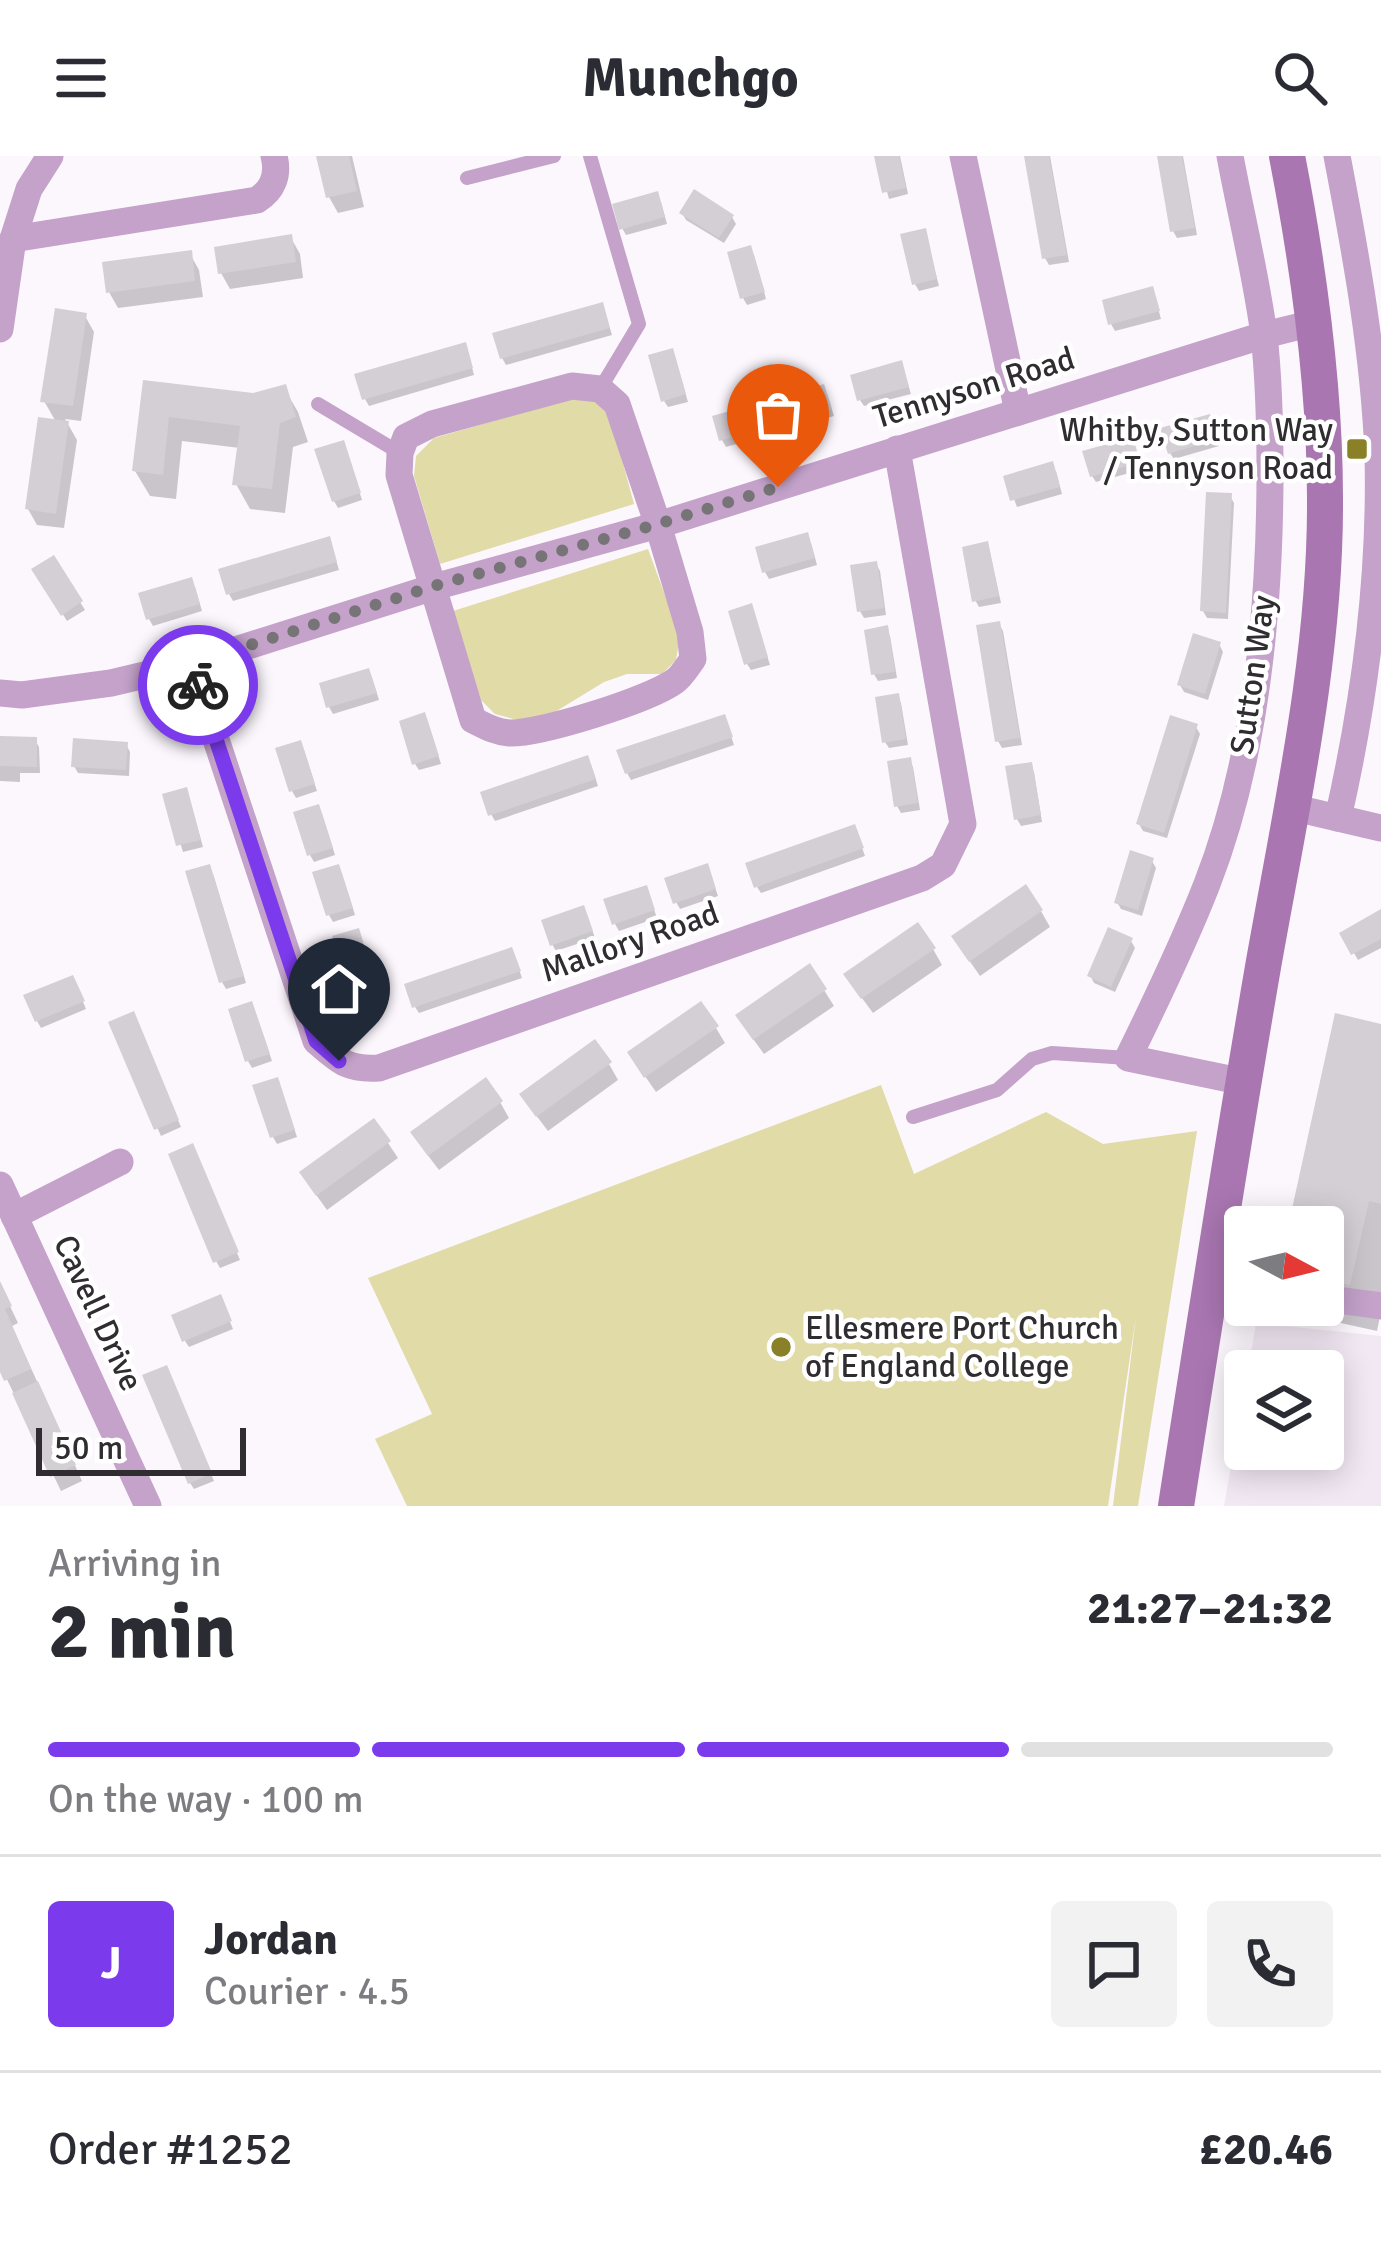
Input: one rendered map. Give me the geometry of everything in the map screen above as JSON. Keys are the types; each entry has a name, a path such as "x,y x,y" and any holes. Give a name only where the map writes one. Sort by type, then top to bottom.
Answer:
{"main road":[{"name":"Sutton Way","path":"1234,1206 1244,1082 1313,658 1325,502 1305,256 1287,156"},
{"name":"Sutton Way","path":"1176,1506 1224,1300"}],"street":[{"path":"0,329 13,239 29,189 50,156"},
{"path":"13,239 256,200 268,193 275,179 274,156"},
{"path":"963,156 1018,412"},
{"name":"Sutton Way","path":"1129,1058 1208,881 1248,733 1262,636 1270,538 1270,421 1264,335 1230,156"},
{"path":"1337,156 1372,287 1378,453 1377,557 1369,651 1339,818"},
{"name":"Tennyson Road","path":"0,693 22,695 110,683 191,664 434,586 658,524 1312,323"},
{"path":"572,386 600,388 617,404 690,632 693,659 678,679 648,696 514,734 494,731 473,720 399,475 400,453 406,437 432,424 572,386"},
{"name":"Mallory Road","path":"191,664 316,1041 358,1070 379,1068 922,878 943,865 963,824 897,449"},
{"path":"1291,807 1381,828"},
{"path":"1129,1058 1244,1082"},
{"name":"Cavell Drive","path":"14,1216 120,1162"},
{"name":"Cavell Drive","path":"0,1185 148,1506"},
{"path":"1344,1301 1381,1306"}],"lane":[{"path":"467,178 554,156"},
{"path":"590,156 638,324 600,388"},
{"path":"318,404 400,453"},
{"path":"913,1117 997,1090 1032,1059 1052,1053 1129,1058"}],"shaded area":[{"path":"574,398 593,400 610,415 634,504 440,564 414,476 416,456 434,438"},
{"path":"648,549 680,636 676,660 662,674 627,674 604,682 550,715 517,720 495,714 481,700 453,611"},
{"name":"Ellesmere Port Church of England College","path":"881,1085 914,1174 1046,1112 1103,1144 1197,1131 1138,1506 1113,1506 1136,1316 1108,1506 407,1506 375,1439 432,1414 368,1278"},
{"path":"1256,1326 1381,1336 1381,1506 1224,1506 1230,1470 1344,1470 1344,1350 1252,1350"}],"building":[{"path":"316,156 349,156 357,191 326,198"},
{"path":"874,156 899,156 906,188 882,193"},
{"path":"1024,156 1049,156 1067,255 1042,259"},
{"path":"1157,156 1182,156 1195,228 1170,232"},
{"path":"694,189 734,215 719,238 679,213"},
{"path":"658,191 665,217 619,230 612,204"},
{"path":"926,228 937,279 912,285 900,234"},
{"path":"292,234 296,262 218,274 214,247"},
{"path":"751,245 765,292 740,299 727,252"},
{"path":"192,250 195,281 106,293 102,262"},
{"path":"1153,286 1160,311 1108,325 1102,300"},
{"path":"603,302 610,328 500,359 492,333"},
{"path":"55,308 87,313 73,406 40,402"},
{"path":"466,342 473,368 362,400 354,374"},
{"path":"673,348 686,394 661,402 648,355"},
{"path":"902,360 909,387 857,401 850,375"},
{"path":"143,380 253,393 286,384 296,417 280,423 272,489 232,485 240,426 169,417 163,475 132,471"},
{"path":"824,384 832,409 719,441 712,416"},
{"path":"1210,414 1218,439 1168,454 1160,428"},
{"path":"38,417 69,421 56,514 25,509"},
{"path":"1133,437 1140,462 1090,477 1082,451"},
{"path":"344,440 361,493 332,502 314,449"},
{"path":"1053,461 1060,487 1010,501 1003,476"},
{"path":"1206,492 1232,493 1226,613 1200,611"},
{"path":"808,532 815,558 762,573 755,547"},
{"path":"330,536 337,562 226,595 218,569"},
{"path":"988,541 999,596 972,602 962,547"},
{"path":"54,555 83,601 61,616 31,569"},
{"path":"877,561 884,608 857,612 850,565"},
{"path":"192,577 200,604 146,620 138,593"},
{"path":"752,603 768,657 744,665 728,611"},
{"path":"1000,621 1020,738 995,742 976,625"},
{"path":"888,625 895,672 871,675 864,630"},
{"path":"1193,633 1221,642 1205,694 1177,685"},
{"path":"369,668 377,693 326,708 319,683"},
{"path":"899,693 906,739 882,743 875,697"},
{"path":"425,712 439,756 412,765 399,721"},
{"path":"725,714 733,737 625,774 616,750"},
{"path":"1170,715 1198,724 1164,833 1136,824"},
{"path":"0,736 37,737 37,767 0,766"},
{"path":"73,738 128,742 126,770 71,767"},
{"path":"301,740 315,784 289,792 275,748"},
{"path":"588,755 596,779 488,816 480,792"},
{"path":"911,757 918,803 894,807 887,761"},
{"path":"1032,762 1041,815 1014,820 1005,766"},
{"path":"187,787 201,840 176,846 162,794"},
{"path":"319,804 333,848 307,856 293,812"},
{"path":"855,824 864,848 754,888 745,863"},
{"path":"1130,850 1154,858 1138,910 1114,903"},
{"path":"708,863 716,889 673,904 664,878"},
{"path":"210,864 244,976 219,983 185,871"},
{"path":"339,864 353,908 326,916 312,872"},
{"path":"1026,884 1043,910 969,962 951,936"},
{"path":"647,885 655,910 612,925 603,899"},
{"path":"584,905 593,931 550,946 541,920"},
{"path":"1381,909 1381,939 1351,955 1339,933"},
{"path":"918,922 936,948 861,999 843,974"},
{"path":"1108,927 1133,938 1111,987 1087,976"},
{"path":"359,928 372,972 346,980 332,936"},
{"path":"512,947 521,971 412,1008 404,984"},
{"path":"810,963 827,989 753,1040 735,1015"},
{"path":"73,975 85,1001 35,1022 23,995"},
{"path":"252,1001 270,1054 245,1062 228,1009"},
{"path":"701,1001 719,1026 644,1078 627,1052"},
{"path":"134,1011 179,1120 154,1130 108,1022"},
{"path":"1335,1013 1381,1024 1381,1204 1369,1201 1350,1285 1344,1284 1344,1206 1293,1206"},
{"path":"595,1039 612,1062 536,1117 519,1094"},
{"path":"278,1077 295,1130 270,1138 252,1085"},
{"path":"486,1077 503,1101 428,1156 410,1132"},
{"path":"374,1118 391,1141 316,1196 299,1172"},
{"path":"193,1143 239,1252 213,1263 168,1154"},
{"path":"0,1281 12,1306 5,1309 31,1369 4,1381 0,1372"},
{"path":"221,1294 232,1321 182,1342 171,1315"},
{"path":"167,1365 212,1473 188,1484 142,1375"},
{"path":"38,1381 76,1465 50,1477 12,1393"}],"way so far":[{"path":"198,685 191,664 434,586 778,487"}],"place":[{"name":"Whitby, Sutton Way / Tennyson Road","path":"1357,449"},
{"name":"Ellesmere Port Church of England College","path":"781,1347"}],"route":[{"path":"198,685 316,1041 339,1061"}]}
